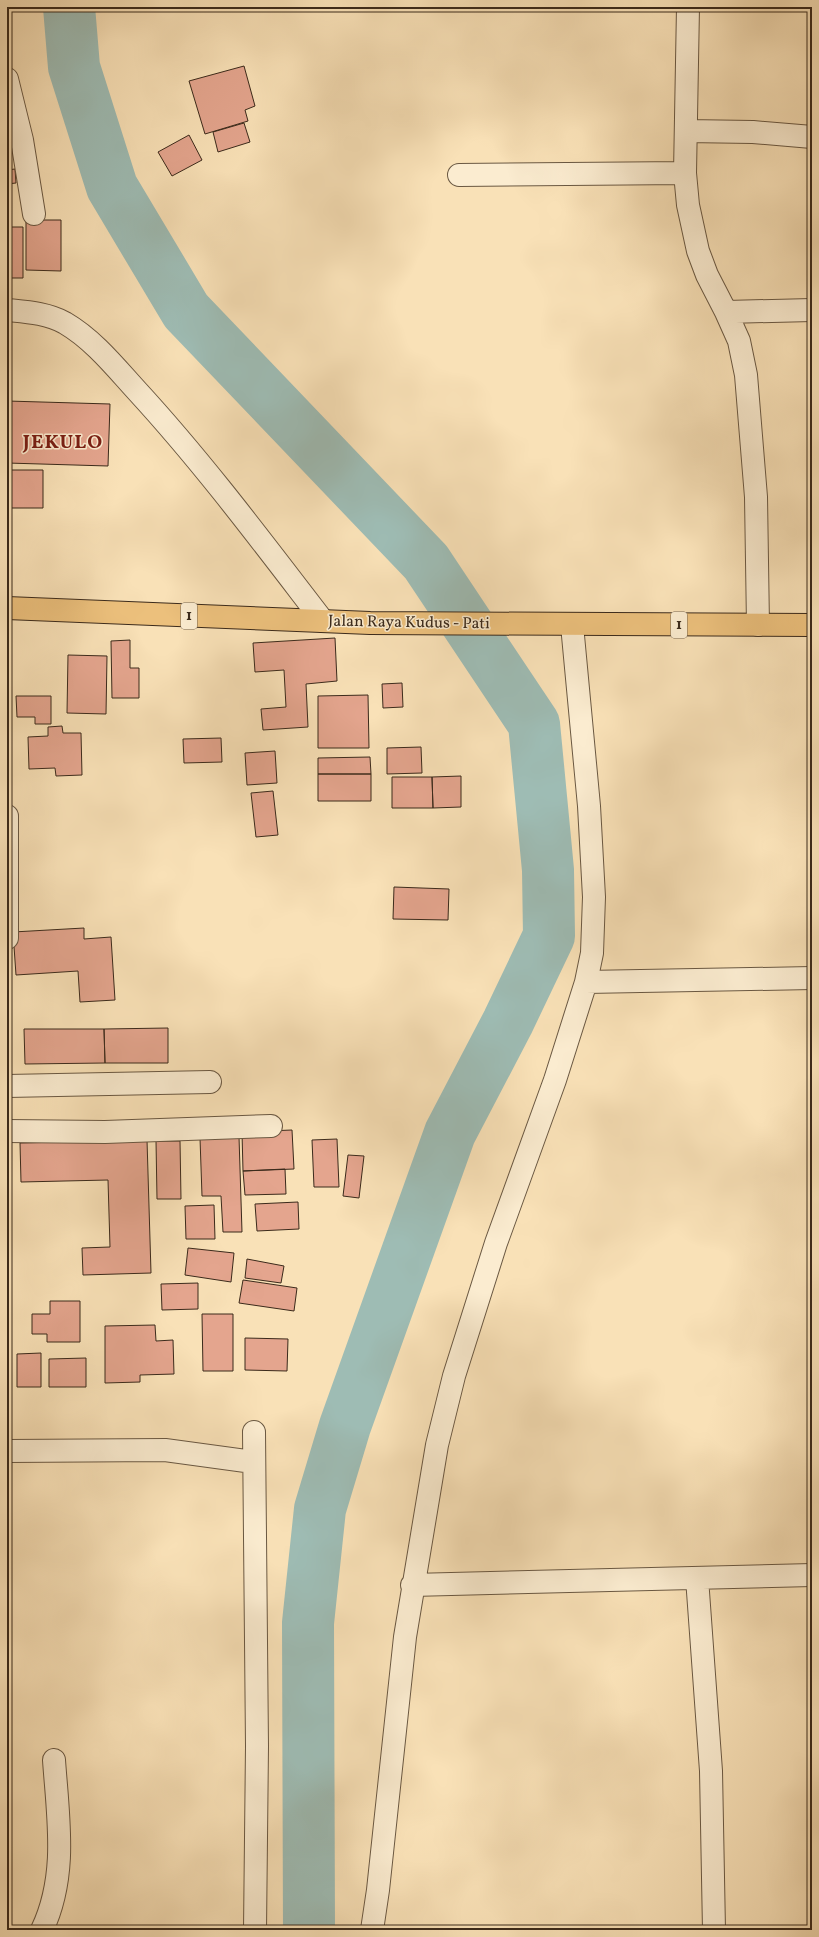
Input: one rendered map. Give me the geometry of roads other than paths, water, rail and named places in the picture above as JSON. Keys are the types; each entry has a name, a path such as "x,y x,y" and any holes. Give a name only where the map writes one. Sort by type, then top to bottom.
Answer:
{"highway":[{"name":"Jalan Raya Kudus - Pati","path":"7,608 370,623 545,625 812,625"}],"street":[{"path":"688,7 685,173 688,205 698,251 707,275 726,312 738,342 746,375 756,497 758,625"},
{"path":"7,79 22,140 34,214"},
{"path":"686,131 753,132 812,137"},
{"path":"459,175 685,173"},
{"path":"7,310 32,312 55,318 84,336 173,430 233,504 323,621"},
{"path":"726,312 812,310"},
{"path":"372,1930 412,1585 437,1445 454,1376 496,1243 555,1080 586,982 592,953 594,897 589,806 572,625"},
{"path":"7,816 7,938"},
{"path":"586,982 812,978"},
{"path":"7,1086 210,1082"},
{"path":"7,1131 105,1132 271,1126"},
{"path":"254,1432 253,1462 257,1746 255,1930"},
{"path":"7,1451 165,1450 253,1462"},
{"path":"412,1585 812,1575"},
{"path":"697,1578 711,1771 714,1930"},
{"path":"42,1930 55,1894 59,1876 60,1845 54,1760"}],"waterway":[{"path":"69,7 74,67 112,187 186,311 426,562 534,724 548,870 549,936 508,1022 450,1133 345,1426 320,1509 308,1623 309,1930"}],"district":[{"name":"JEKULO","path":"63,443"}]}
